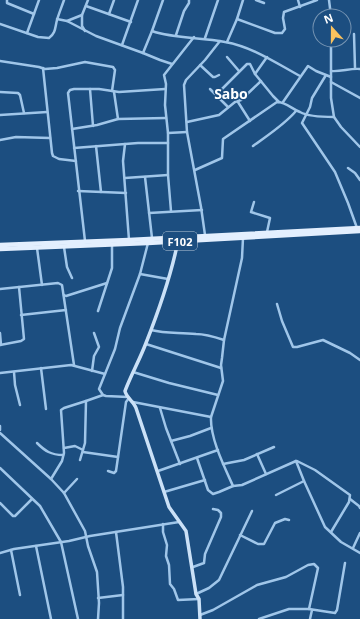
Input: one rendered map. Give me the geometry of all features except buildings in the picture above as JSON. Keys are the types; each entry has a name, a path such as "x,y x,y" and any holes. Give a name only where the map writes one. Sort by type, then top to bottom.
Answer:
{"main road":[{"name":"F102","path":"0,249 112,244 267,232 359,229"},
{"name":"F102","path":"0,245 129,240 178,241 243,238 359,229"}],"street":[{"path":"7,0 7,3 34,14"},
{"path":"27,33 39,0"},
{"path":"0,24 38,37 49,38 55,32 57,19 64,0"},
{"path":"85,31 82,26 82,15 88,0"},
{"path":"109,14 114,0"},
{"path":"122,45 138,0"},
{"path":"143,53 163,0"},
{"path":"176,35 184,11 190,2 189,0"},
{"path":"205,38 218,0"},
{"path":"227,42 243,0"},
{"path":"256,0 264,3"},
{"path":"298,0 300,7"},
{"path":"237,19 275,33 282,33 285,29 283,18 284,12 317,0"},
{"path":"86,6 131,22"},
{"path":"67,21 82,15"},
{"path":"57,19 67,21 85,31 172,64"},
{"path":"152,31 161,34 205,38 227,42 267,57 300,76"},
{"path":"354,34 355,68"},
{"path":"171,212 168,175 168,133 164,105 166,89 164,75 194,37"},
{"path":"205,236 202,210 187,132 184,84 220,41"},
{"path":"331,48 331,98 334,117 341,127 360,147"},
{"path":"227,57 239,71"},
{"path":"255,74 267,57"},
{"path":"0,61 43,68 45,70 85,62 113,68 116,70 113,91 118,119"},
{"path":"216,95 239,71 249,64 255,74 279,102"},
{"path":"200,65 213,77 219,75"},
{"path":"283,102 308,66 331,77"},
{"path":"43,68 46,112 53,156 59,159 76,161"},
{"path":"331,71 339,72 355,68 360,69"},
{"path":"326,75 312,98 310,107 302,123 335,172 359,229"},
{"path":"187,122 216,116 238,102 261,81"},
{"path":"331,82 360,98"},
{"path":"85,241 78,191 68,93 70,90 74,89 140,91 166,89"},
{"path":"90,89 93,126"},
{"path":"210,89 228,107"},
{"path":"0,92 18,93 21,98 24,113"},
{"path":"238,102 250,121"},
{"path":"195,170 222,158 223,139 276,102 283,102 305,115 310,114 321,117 334,117"},
{"path":"252,146 277,129 296,111"},
{"path":"0,116 46,112"},
{"path":"72,129 93,126 118,119 166,118"},
{"path":"168,133 187,132"},
{"path":"0,140 16,137 50,138"},
{"path":"74,148 125,144 168,143"},
{"path":"125,144 123,161 129,240"},
{"path":"96,146 101,192"},
{"path":"348,168 355,173 360,180"},
{"path":"125,178 168,175"},
{"path":"103,395 99,389 115,350 122,322 140,274 150,241 146,177"},
{"path":"78,191 126,193"},
{"path":"254,202 251,212 270,218 267,232"},
{"path":"148,213 202,210"},
{"path":"233,486 218,450 212,428 211,417 223,380 221,368 224,340 242,258 243,238"},
{"path":"178,241 174,264 169,280 146,344 125,394 133,402 158,471 170,510 186,531 196,594 199,599 200,617 257,585 286,577 308,565 314,564 318,568 310,609 310,619"},
{"path":"98,311 113,263 112,244"},
{"path":"63,246 66,267 72,278"},
{"path":"37,248 42,285"},
{"path":"140,274 169,280"},
{"path":"64,295 66,296 107,283"},
{"path":"0,289 60,284 62,286 74,365"},
{"path":"0,333 1,345 23,340 19,287"},
{"path":"277,304 282,321 293,347 325,340 360,360"},
{"path":"21,315 66,310"},
{"path":"150,330 164,334 201,334 224,340"},
{"path":"92,371 94,356 99,347 94,333"},
{"path":"146,344 221,368"},
{"path":"0,373 74,365 78,368 105,374"},
{"path":"41,368 46,409"},
{"path":"14,372 15,385 20,405"},
{"path":"133,372 169,383 218,395"},
{"path":"52,480 62,461 64,448 61,410 103,395 128,397"},
{"path":"108,471 114,473 116,471 128,397"},
{"path":"80,460 83,451 86,424 86,401"},
{"path":"133,402 211,417"},
{"path":"160,408 180,464"},
{"path":"171,441 212,428"},
{"path":"0,433 52,480 64,493 85,531 96,572 98,619"},
{"path":"37,443 49,453 56,456 63,455"},
{"path":"64,448 75,446 83,451 94,454 118,457"},
{"path":"223,464 244,460 274,447"},
{"path":"158,471 218,450"},
{"path":"257,454 266,474"},
{"path":"197,458 208,490 212,494 242,484 296,461 315,470 336,484 350,495 350,499 360,508"},
{"path":"296,461 325,527 341,542 360,553"},
{"path":"0,468 43,510 61,542 78,619"},
{"path":"64,493 77,480"},
{"path":"164,492 205,480"},
{"path":"276,495 304,481"},
{"path":"0,503 13,516 15,516 32,499"},
{"path":"331,532 350,499"},
{"path":"192,567 204,563 207,548 221,517 218,510 212,509"},
{"path":"196,594 209,588 219,580 252,511"},
{"path":"240,535 258,544 264,544 275,523 285,519 289,520"},
{"path":"0,553 179,522"},
{"path":"163,524 167,545 166,556 169,565 170,584 174,588 178,600 199,599"},
{"path":"116,532 123,595 123,619"},
{"path":"353,548 360,533"},
{"path":"36,546 52,619"},
{"path":"11,550 20,594"},
{"path":"259,619 289,609 310,609 333,613 337,612 345,563"},
{"path":"98,598 123,595"}],"district":[{"name":"Sabo","path":"231,93"}]}
